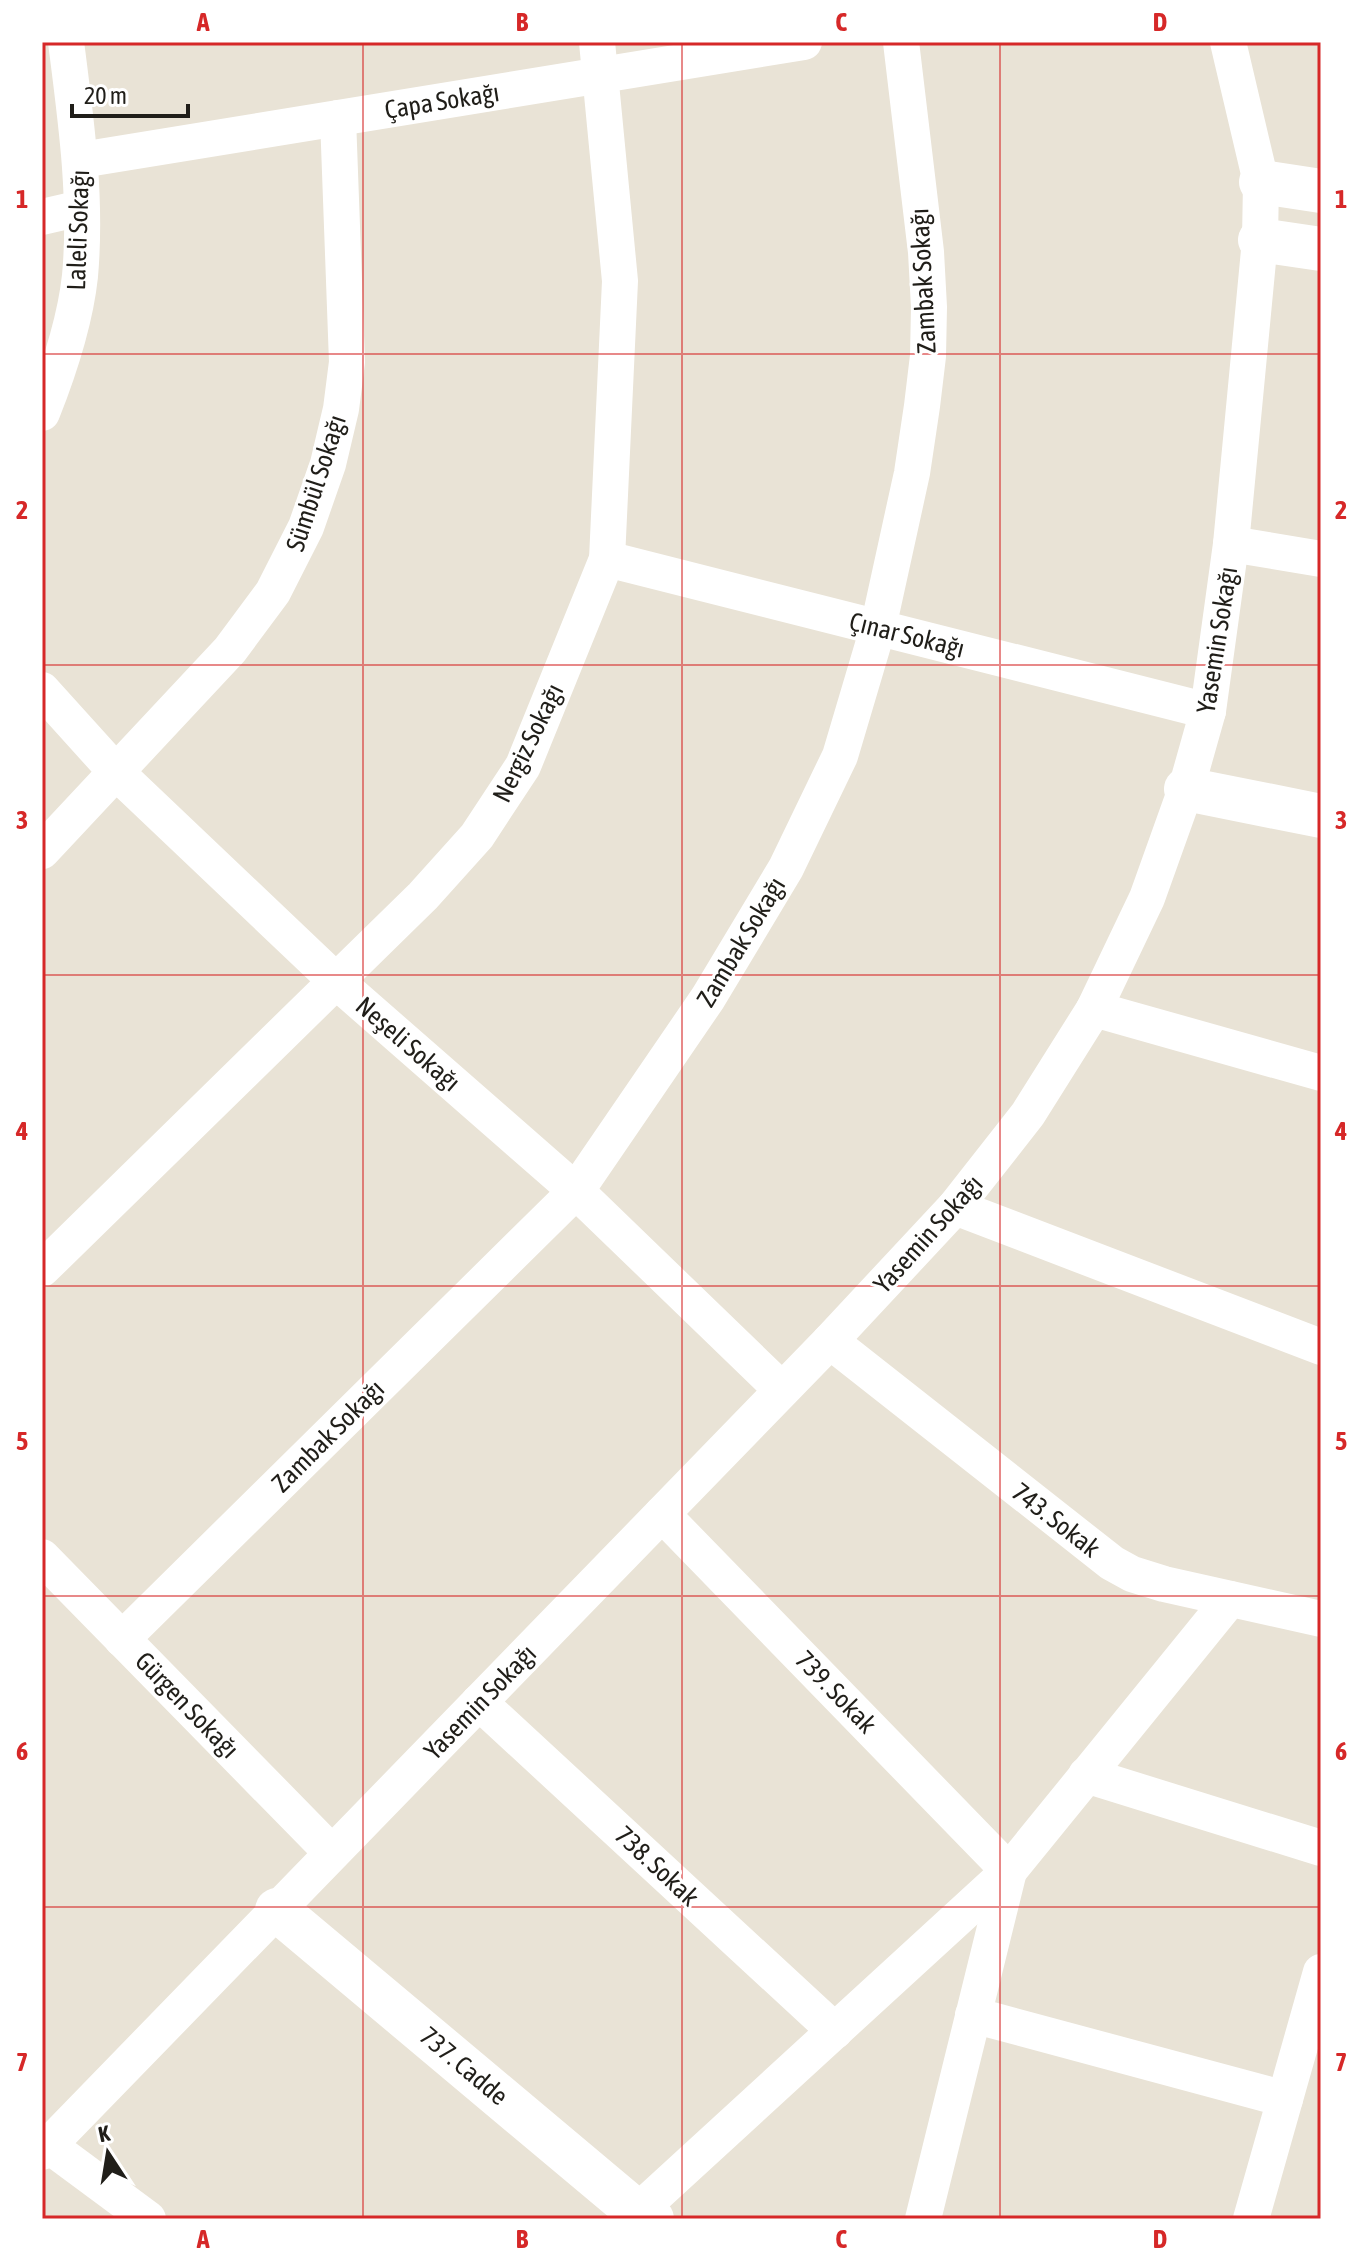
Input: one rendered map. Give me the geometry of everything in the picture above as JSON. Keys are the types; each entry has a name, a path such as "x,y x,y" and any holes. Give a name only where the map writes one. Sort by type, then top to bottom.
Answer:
{"street":[{"name":"Laleli Sokağı","path":"42,413 62,359 77,290 81,160 66,42"},
{"name":"Çapa Sokağı","path":"81,160 338,118 599,58 804,42"},
{"name":"Zambak Sokağı","path":"122,1639 576,1191 708,998 786,868 840,756 878,628 912,473 928,356 929,307 926,252 901,42"},
{"name":"Yasemin Sokağı","path":"45,2149 830,1341 955,1207 1028,1114 1094,1009 1147,898 1186,789 1208,711 1231,544 1260,240 1261,182 1228,42"},
{"name":"Nergiz Sokağı","path":"42,1269 423,896 477,836 523,766 607,559 620,281 599,58"},
{"name":"Sümbül Sokağı","path":"42,851 230,650 256,617 306,527 341,409 347,362 338,118"},
{"path":"1261,182 1321,191"},
{"path":"42,217 81,208"},
{"path":"1260,240 1321,249"},
{"path":"1231,544 1321,559"},
{"name":"Çınar Sokağı","path":"607,559 1208,711"},
{"name":"Neşeli Sokağı","path":"42,690 117,773 336,981 576,1191 782,1390"},
{"path":"1186,789 1321,816"},
{"path":"1094,1009 1321,1073"},
{"path":"955,1207 1321,1347"},
{"name":"743. Sokak","path":"830,1341 1112,1563 1132,1574 1321,1619"},
{"name":"739. Sokak","path":"662,1514 1009,1871"},
{"name":"Gürgen Sokağı","path":"42,1557 332,1853"},
{"path":"645,2215 835,2031 1009,1871 1230,1599"},
{"name":"738. Sokak","path":"479,1702 835,2031"},
{"path":"1086,1775 1321,1848"},
{"path":"923,2219 1009,1871"},
{"name":"737. Cadde","path":"277,1910 645,2215"},
{"path":"1251,2219 1321,1972"},
{"path":"973,2015 1285,2099"},
{"path":"45,2149 148,2219"}]}
